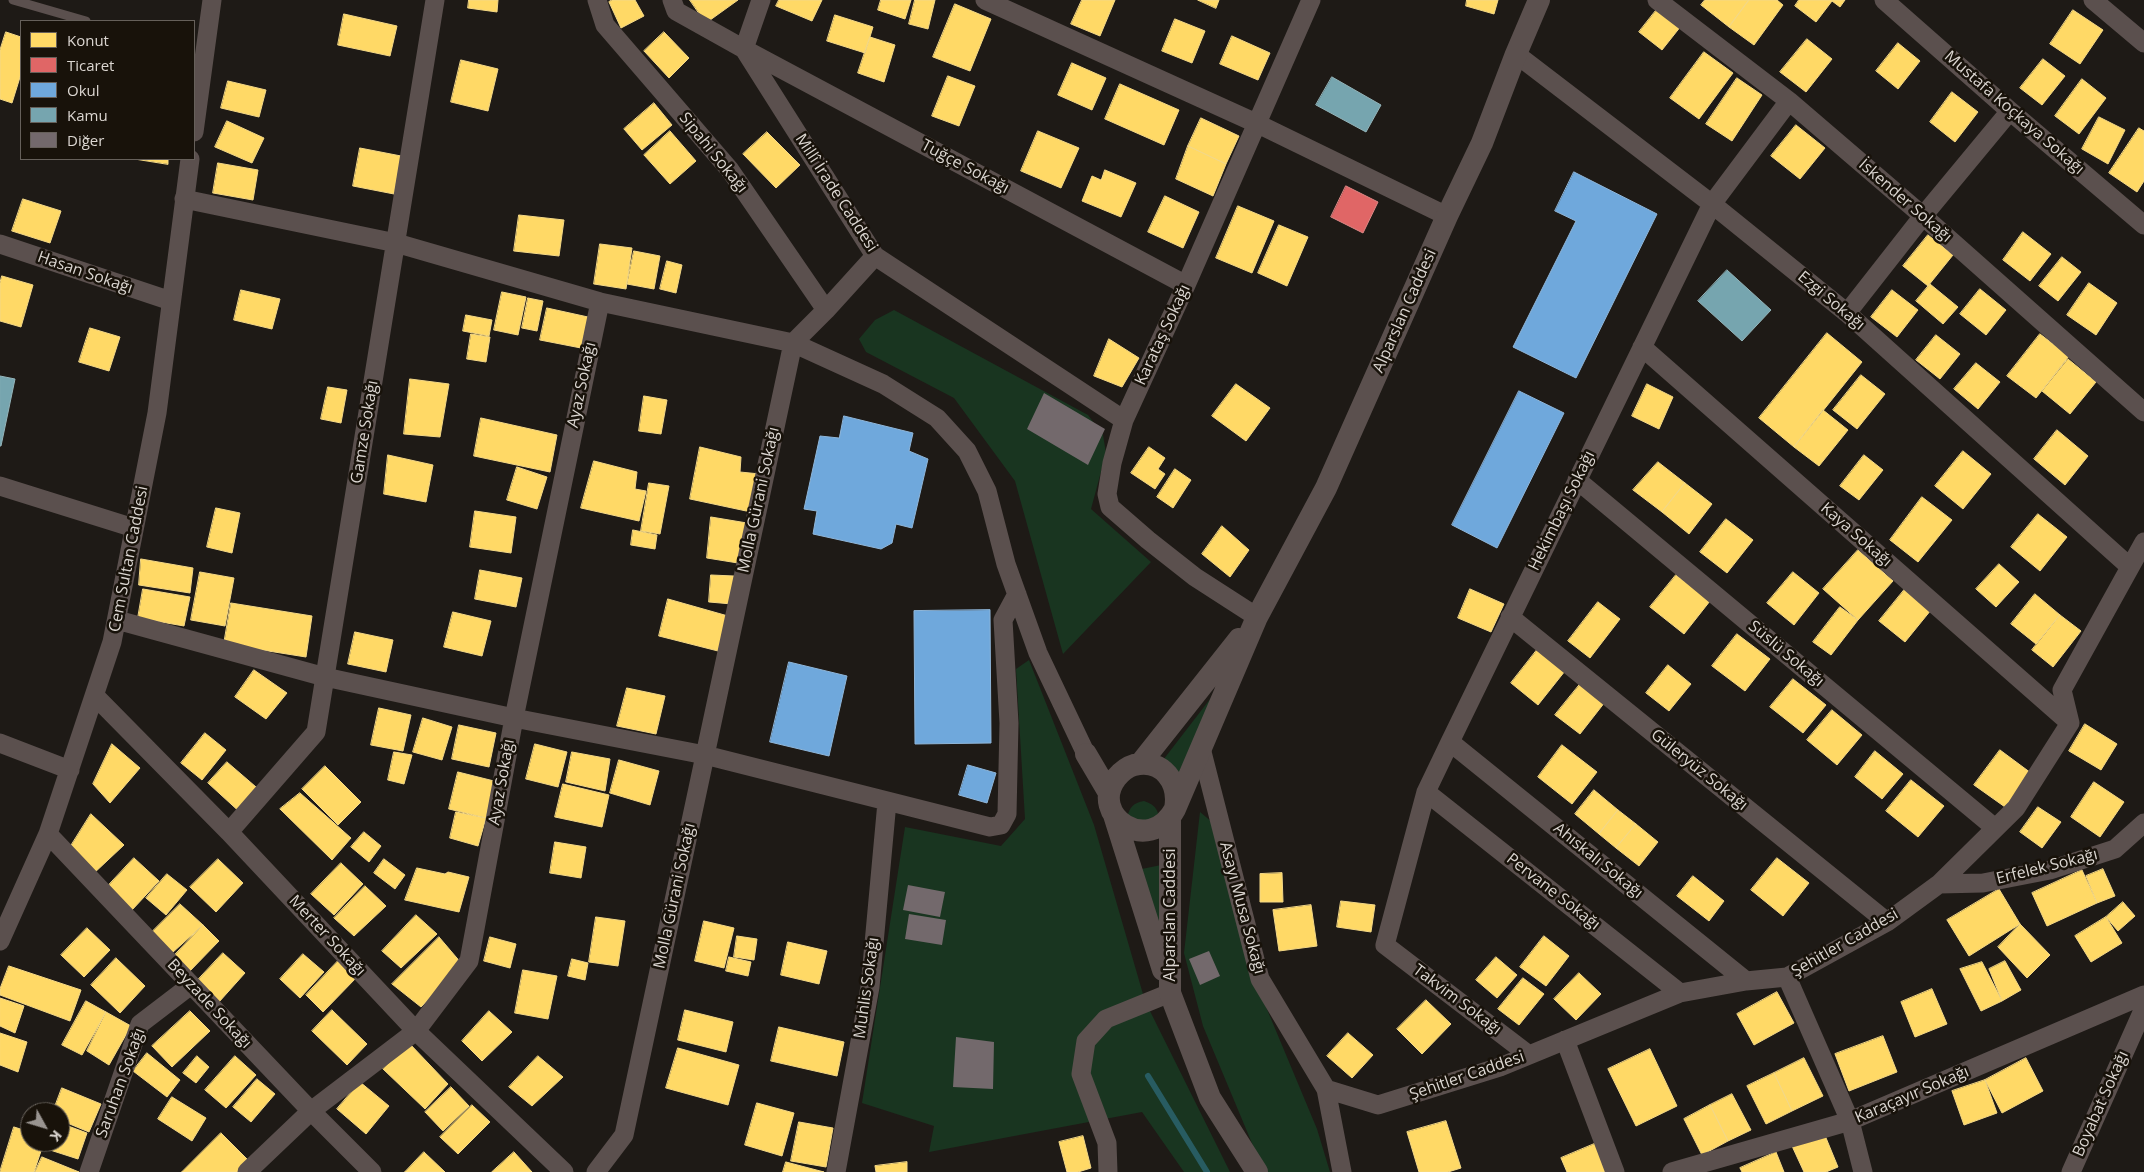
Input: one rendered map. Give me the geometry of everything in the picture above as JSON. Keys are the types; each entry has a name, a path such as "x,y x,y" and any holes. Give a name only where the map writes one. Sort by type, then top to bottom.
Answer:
{"street":[{"path":"195,117 199,56 212,0"},
{"name":"Gamze Sokağı","path":"229,832 316,732 435,0"},
{"name":"Sipahi Sokağı","path":"597,0 605,25 730,170 826,310"},
{"name":"Tuğçe Sokağı","path":"672,0 676,11 744,49 1186,285"},
{"path":"744,49 762,0"},
{"path":"985,0 1258,124 1447,216"},
{"name":"Karataş Sokağı","path":"1257,616 1195,577 1110,507 1108,494 1124,420 1258,124 1311,0"},
{"name":"Alparslan Caddesi","path":"1257,616 1326,488 1447,216 1482,143 1539,0"},
{"name":"İskender Sokağı","path":"1657,0 1789,101 1923,216 2144,412"},
{"name":"Mustafa Koçkaya Sokağı","path":"1884,0 2144,225"},
{"path":"2093,0 2144,43"},
{"name":"Millî İrade Caddesi","path":"744,49 875,256 1124,420"},
{"name":"Ezgi Sokağı","path":"1516,54 1712,204 1847,313 2130,567"},
{"name":"Hekimbaşı Sokağı","path":"1385,945 1426,792 1712,204 1789,101"},
{"path":"1847,313 1923,216 2010,111"},
{"name":"Cem Sultan Caddesi","path":"0,941 5,916 48,834 112,642 157,413 190,160"},
{"path":"184,199 396,243 600,302 793,342 883,384 936,418 967,451 987,491 1006,564 1038,653 1120,823 1130,829 1140,831 1152,830 1161,826 1172,813 1257,616"},
{"name":"Hasan Sokağı","path":"0,244 171,301"},
{"path":"793,342 826,310 875,256"},
{"name":"Ayaz Sokağı","path":"247,1172 311,1111 416,1031 469,961 514,718 600,302"},
{"name":"Molla Gürani Sokağı","path":"596,1172 624,1135 793,342"},
{"name":"Kaya Sokağı","path":"1642,347 2070,723"},
{"name":"Süslü Sokağı","path":"1577,480 1995,828"},
{"path":"0,486 134,528"},
{"path":"2070,723 2062,690 2144,542"},
{"path":"117,620 325,677 514,718 705,755 990,827 1001,826 1006,814 1009,724 1003,620 1016,594"},
{"path":"1108,1172 1107,1143 1081,1074 1086,1041 1106,1019 1170,993 1112,803 1113,782 1120,773 1134,765 1257,616"},
{"name":"Güleryüz Sokağı","path":"1510,618 1887,922"},
{"name":"Merter Sokağı","path":"94,696 229,832 416,1031 564,1172"},
{"name":"Şehitler Caddesi","path":"1326,1090 1378,1105 1500,1067 1680,993 1746,981 1787,977 1887,922 1940,884 2016,808 2070,723"},
{"name":"Ahıskalı Sokağı","path":"1450,742 1746,981"},
{"path":"0,743 70,770"},
{"name":"Asayı Musa Sokağı","path":"1201,748 1260,979 1326,1090 1342,1172"},
{"path":"1086,754 1134,765 1151,764 1161,769 1170,776 1175,786 1177,797 1172,813"},
{"name":"Pervane Sokağı","path":"1426,792 1680,993"},
{"name":"Muhlis Sokağı","path":"836,1172 870,986 887,802"},
{"name":"Alparslan Caddesi","path":"1172,813 1170,993 1210,1098 1256,1172"},
{"name":"Erfelek Sokağı","path":"1940,884 1983,883 2050,870 2115,849 2144,823"},
{"name":"Beyzade Sokağı","path":"48,834 311,1111 372,1172"},
{"name":"Takvim Sokağı","path":"1385,945 1529,1055"},
{"path":"1787,977 1850,1122 1863,1172"},
{"name":"Saruhan Sokağı","path":"89,1172 140,1024 191,985"},
{"name":"Karaçayır Sokağı","path":"1672,1172 1850,1122 2144,995"},
{"name":"Boyabat Sokağı","path":"2071,1172 2144,1008"},
{"path":"1565,1040 1615,1172"}],"lane":[{"path":"13,0 83,20"}],"green space":[{"path":"894,310 1088,415 1103,435 1106,453 1091,509 1151,562 1063,654 1015,481 954,398 866,352 859,339 875,320"},
{"path":"1244,655 1187,783 1160,764"},
{"path":"1029,660 1094,825 1145,1001 1230,1172 1184,1172 1142,1112 929,1152 934,1126 862,1103 905,827 1001,846 1025,819 1016,669"},
{"path":"1144,801 1157,810 1157,826 1127,817 1132,806"},
{"path":"1200,812 1212,822 1251,971 1317,1129 1330,1172 1264,1172 1203,1026 1184,953"},
{"path":"1166,864 1163,966 1132,871"}],"building: Konut":[{"path":"469,0 498,0 497,12 468,8"},
{"path":"612,0 635,0 644,16 621,28 609,2"},
{"path":"690,0 738,0 706,23"},
{"path":"779,0 822,0 812,21 776,6"},
{"path":"881,0 911,0 905,19 878,10"},
{"path":"915,0 935,0 928,29 909,24"},
{"path":"1082,0 1115,0 1100,36 1071,24"},
{"path":"1198,0 1219,0 1216,8"},
{"path":"1467,0 1498,0 1494,14 1466,6"},
{"path":"1705,0 1749,0 1729,27 1701,5"},
{"path":"1749,0 1777,0 1783,5 1754,45 1729,27"},
{"path":"1799,0 1845,0 1840,7 1832,1 1816,22 1795,6"},
{"path":"955,4 991,19 970,71 933,57"},
{"path":"1658,8 1681,26 1662,50 1639,32"},
{"path":"2073,10 2103,30 2080,64 2050,44"},
{"path":"344,14 397,26 390,56 338,45"},
{"path":"835,15 873,27 865,53 827,41"},
{"path":"1175,19 1205,31 1192,63 1162,51"},
{"path":"6,32 20,37 20,77 12,103 0,99 0,50"},
{"path":"664,32 689,58 669,78 644,51"},
{"path":"1232,36 1270,53 1258,80 1220,64"},
{"path":"870,37 895,45 884,82 858,73"},
{"path":"1807,39 1832,59 1806,92 1780,72"},
{"path":"1898,43 1920,61 1898,89 1876,71"},
{"path":"1704,52 1733,73 1699,119 1670,98"},
{"path":"2043,59 2065,76 2042,105 2020,88"},
{"path":"461,60 498,69 488,111 451,102"},
{"path":"1072,63 1106,78 1092,110 1058,95"},
{"path":"948,76 975,86 959,126 932,116"},
{"path":"1737,78 1762,95 1732,141 1706,124"},
{"path":"2082,79 2106,98 2079,134 2055,116"},
{"path":"228,81 266,90 259,117 221,108"},
{"path":"1120,84 1179,110 1164,145 1105,119"},
{"path":"1952,92 1978,112 1955,142 1930,122"},
{"path":"654,103 672,125 642,150 624,129"},
{"path":"2099,117 2125,130 2108,164 2082,149"},
{"path":"1201,118 1239,136 1226,164 1188,146"},
{"path":"227,121 264,138 252,163 215,147"},
{"path":"1796,125 1825,148 1800,179 1771,156"},
{"path":"2139,128 2144,131 2144,181 2137,192 2109,173"},
{"path":"670,131 696,161 670,184 644,155"},
{"path":"1038,131 1079,148 1061,188 1021,171"},
{"path":"767,132 800,165 776,188 743,154"},
{"path":"1188,146 1226,164 1213,196 1176,179"},
{"path":"360,148 401,156 394,194 353,186"},
{"path":"142,160 168,160 168,164"},
{"path":"218,163 258,170 253,200 213,193"},
{"path":"1105,170 1136,183 1121,217 1082,201 1092,176 1101,180"},
{"path":"1165,196 1199,212 1183,248 1148,232"},
{"path":"23,199 61,211 50,243 12,231"},
{"path":"1238,206 1274,221 1252,273 1216,258"},
{"path":"519,215 564,220 559,256 514,251"},
{"path":"1279,225 1308,237 1287,286 1258,273"},
{"path":"2023,232 2051,254 2030,281 2003,260"},
{"path":"1928,235 1953,255 1928,286 1903,266"},
{"path":"600,244 632,248 626,289 594,284"},
{"path":"634,251 660,256 654,289 627,284"},
{"path":"2062,257 2081,272 2058,301 2039,286"},
{"path":"667,261 682,265 676,293 660,289"},
{"path":"2,276 33,285 21,327 0,321 0,283"},
{"path":"2089,283 2117,303 2096,335 2067,315"},
{"path":"1930,284 1958,307 1943,324 1916,301"},
{"path":"1980,289 2006,310 1986,335 1960,314"},
{"path":"241,290 280,299 272,329 234,320"},
{"path":"1892,290 1918,310 1897,337 1871,317"},
{"path":"502,292 526,297 518,335 494,330"},
{"path":"528,298 543,301 537,331 522,328"},
{"path":"547,308 588,317 581,348 540,340"},
{"path":"466,315 492,320 489,336 463,331"},
{"path":"90,328 120,337 109,371 79,362"},
{"path":"1827,333 1862,362 1794,447 1759,418"},
{"path":"471,334 490,337 486,362 467,359"},
{"path":"2040,334 2069,356 2036,398 2007,376"},
{"path":"1936,335 1960,354 1940,379 1916,360"},
{"path":"1109,339 1139,358 1122,387 1094,376"},
{"path":"2068,359 2096,382 2070,414 2042,391"},
{"path":"1976,363 2000,382 1978,409 1954,389"},
{"path":"1861,375 1885,394 1857,429 1833,410"},
{"path":"410,379 449,384 440,437 404,434"},
{"path":"1236,384 1270,408 1246,441 1212,416"},
{"path":"1647,384 1673,397 1659,429 1632,416"},
{"path":"328,387 347,390 341,423 321,419"},
{"path":"644,396 667,400 661,434 639,431"},
{"path":"1823,410 1848,430 1819,466 1794,447"},
{"path":"481,418 557,435 550,472 474,456"},
{"path":"2057,430 2088,456 2065,485 2034,459"},
{"path":"700,447 741,457 740,472 760,474 751,512 690,499"},
{"path":"1149,447 1165,458 1158,469 1165,474 1155,489 1131,473"},
{"path":"1963,451 1991,474 1963,509 1935,486"},
{"path":"388,455 433,465 426,502 384,494"},
{"path":"1864,455 1883,470 1859,500 1840,486"},
{"path":"594,461 637,472 635,489 646,491 639,521 581,508"},
{"path":"1658,462 1685,483 1662,512 1633,490"},
{"path":"517,467 547,477 537,509 507,500"},
{"path":"1175,469 1191,480 1173,508 1157,497"},
{"path":"649,483 669,486 660,534 641,531"},
{"path":"1685,483 1712,504 1689,534 1662,512"},
{"path":"1922,497 1952,520 1918,562 1890,540"},
{"path":"216,508 240,513 232,553 207,547"},
{"path":"475,511 516,517 511,553 470,547"},
{"path":"2038,514 2067,537 2040,571 2011,547"},
{"path":"711,517 747,523 738,563 707,558"},
{"path":"1726,519 1753,540 1727,573 1700,552"},
{"path":"1222,526 1249,550 1230,577 1202,554"},
{"path":"633,530 657,535 655,549 631,545"},
{"path":"1858,550 1893,581 1858,620 1823,589"},
{"path":"141,559 193,568 190,593 139,585"},
{"path":"1999,564 2019,582 1996,607 1976,589"},
{"path":"480,570 522,578 516,607 475,599"},
{"path":"200,572 234,578 225,626 191,620"},
{"path":"1793,572 1819,593 1794,625 1767,603"},
{"path":"711,575 734,576 732,604 709,602"},
{"path":"1676,575 1710,601 1684,634 1650,607"},
{"path":"143,589 190,597 184,626 138,618"},
{"path":"1470,589 1504,604 1491,632 1458,618"},
{"path":"1905,589 1931,610 1905,642 1879,621"},
{"path":"2035,594 2060,615 2036,644 2011,624"},
{"path":"668,599 728,616 718,651 659,636"},
{"path":"1598,602 1620,619 1590,658 1568,641"},
{"path":"231,603 312,616 306,657 224,644"},
{"path":"1840,607 1858,620 1831,655 1813,642"},
{"path":"453,612 491,621 482,656 444,647"},
{"path":"2060,615 2081,631 2053,667 2032,650"},
{"path":"355,632 393,640 386,672 348,664"},
{"path":"1737,634 1770,659 1745,691 1712,666"},
{"path":"1537,650 1565,671 1538,705 1511,683"},
{"path":"1668,665 1691,684 1669,711 1646,693"},
{"path":"254,670 287,693 266,719 235,697"},
{"path":"1793,679 1826,705 1803,733 1770,707"},
{"path":"1581,683 1605,702 1580,734 1555,715"},
{"path":"627,688 665,696 656,734 617,726"},
{"path":"379,708 411,715 403,751 371,745"},
{"path":"1832,710 1862,735 1837,765 1807,740"},
{"path":"423,718 452,727 442,760 413,752"},
{"path":"2085,724 2117,744 2101,770 2069,751"},
{"path":"459,725 496,733 489,767 452,759"},
{"path":"205,733 226,750 202,780 181,763"},
{"path":"112,744 140,768 110,803 93,784"},
{"path":"535,744 567,752 558,787 526,779"},
{"path":"1562,745 1597,772 1572,804 1538,777"},
{"path":"2000,750 2031,773 2005,807 1974,785"},
{"path":"1875,751 1903,774 1882,799 1855,777"},
{"path":"394,752 412,755 404,784 388,780"},
{"path":"572,752 610,759 605,791 566,782"},
{"path":"619,760 659,771 650,805 610,793"},
{"path":"227,762 263,793 243,815 208,783"},
{"path":"325,766 361,802 338,825 302,789"},
{"path":"458,772 494,781 486,818 449,809"},
{"path":"1911,780 1944,806 1918,837 1886,811"},
{"path":"2094,782 2124,802 2100,837 2071,817"},
{"path":"563,784 609,795 602,827 555,817"},
{"path":"1594,790 1618,810 1599,834 1575,814"},
{"path":"300,793 351,838 332,860 280,809"},
{"path":"2038,807 2061,822 2042,848 2020,832"},
{"path":"1618,810 1636,824 1616,848 1599,834"},
{"path":"456,812 486,818 478,846 450,838"},
{"path":"91,814 124,845 92,875 69,849"},
{"path":"1636,824 1658,842 1639,866 1616,848"},
{"path":"364,832 381,846 369,862 351,847"},
{"path":"555,842 586,847 581,878 550,873"},
{"path":"134,858 159,881 132,910 107,887"},
{"path":"1777,858 1809,883 1783,916 1751,890"},
{"path":"218,859 243,883 216,912 190,887"},
{"path":"384,859 405,875 395,889 374,873"},
{"path":"341,863 363,884 334,915 311,894"},
{"path":"417,868 469,877 459,912 405,900"},
{"path":"2103,869 2115,896 2097,903 2086,876"},
{"path":"2082,870 2097,903 2047,926 2032,893"},
{"path":"1282,873 1283,902 1260,902 1260,874"},
{"path":"167,874 187,890 166,915 146,898"},
{"path":"1693,876 1724,901 1709,921 1677,896"},
{"path":"365,886 386,906 354,936 334,918"},
{"path":"1999,889 2020,924 1969,956 1947,920"},
{"path":"1341,901 1375,905 1371,932 1337,927"},
{"path":"2123,902 2135,916 2118,931 2106,917"},
{"path":"180,904 203,925 172,953 151,933"},
{"path":"1311,905 1317,946 1279,951 1273,910"},
{"path":"416,915 437,934 401,968 382,951"},
{"path":"596,917 625,921 618,966 589,962"},
{"path":"2106,917 2122,943 2091,962 2075,936"},
{"path":"704,921 734,928 724,968 695,961"},
{"path":"2020,924 2050,955 2027,978 1998,947"},
{"path":"203,925 219,941 188,973 172,958"},
{"path":"87,928 110,950 84,977 61,955"},
{"path":"737,936 757,939 754,960 734,957"},
{"path":"1544,936 1569,956 1546,986 1520,967"},
{"path":"439,937 462,964 421,1007 392,984"},
{"path":"490,937 516,944 510,968 484,961"},
{"path":"788,942 827,951 819,984 781,975"},
{"path":"223,953 245,973 219,1002 196,982"},
{"path":"303,954 324,972 300,998 280,979"},
{"path":"729,957 751,962 748,976 726,971"},
{"path":"1496,957 1517,975 1497,998 1476,980"},
{"path":"116,958 145,986 120,1013 91,985"},
{"path":"572,959 588,963 585,980 568,976"},
{"path":"338,961 356,978 323,1012 306,995"},
{"path":"2005,961 2021,990 2002,1001 1989,969"},
{"path":"1982,962 2002,1001 1981,1011 1960,969"},
{"path":"9,966 81,990 70,1021 0,995 0,989"},
{"path":"523,970 557,976 548,1019 515,1013"},
{"path":"1579,973 1601,994 1576,1020 1554,999"},
{"path":"1523,978 1544,994 1519,1025 1498,1009"},
{"path":"1932,989 1947,1024 1915,1037 1901,1002"},
{"path":"1777,992 1794,1023 1754,1045 1737,1014"},
{"path":"0,998 24,1006 15,1033 0,1026"},
{"path":"1426,1000 1451,1024 1422,1054 1397,1029"},
{"path":"86,1001 106,1012 82,1055 62,1045"},
{"path":"332,1010 367,1044 347,1065 312,1031"},
{"path":"685,1010 733,1022 726,1052 678,1040"},
{"path":"190,1011 210,1031 172,1067 152,1046"},
{"path":"489,1011 512,1032 482,1061 462,1041"},
{"path":"106,1012 131,1026 109,1065 87,1051"},
{"path":"779,1027 844,1042 837,1076 771,1061"},
{"path":"0,1033 27,1042 18,1072 0,1065"},
{"path":"1348,1033 1373,1055 1352,1078 1327,1056"},
{"path":"1883,1036 1897,1072 1849,1091 1835,1054"},
{"path":"409,1043 448,1084 425,1109 383,1069"},
{"path":"678,1048 739,1065 728,1105 666,1088"},
{"path":"1650,1049 1677,1106 1636,1126 1608,1069"},
{"path":"147,1053 180,1080 167,1097 133,1071"},
{"path":"197,1056 209,1067 196,1083 183,1073"},
{"path":"235,1056 256,1075 226,1108 205,1090"},
{"path":"538,1056 563,1077 532,1106 509,1087"},
{"path":"1804,1058 1823,1096 1792,1111 1774,1073"},
{"path":"2026,1058 2043,1091 2002,1113 1985,1080"},
{"path":"1774,1073 1792,1111 1766,1124 1747,1086"},
{"path":"257,1079 275,1094 251,1122 233,1107"},
{"path":"1985,1080 1997,1113 1964,1125 1952,1091"},
{"path":"360,1082 389,1106 366,1134 337,1109"},
{"path":"451,1087 469,1106 443,1131 425,1112"},
{"path":"62,1088 101,1104 89,1132 70,1124 70,1102 57,1102"},
{"path":"1732,1094 1751,1130 1728,1141 1710,1105"},
{"path":"172,1097 206,1118 192,1141 158,1119"},
{"path":"757,1103 794,1113 782,1156 745,1145"},
{"path":"472,1105 490,1122 458,1154 440,1137"},
{"path":"1710,1105 1728,1141 1702,1155 1684,1119"},
{"path":"1446,1121 1461,1168 1448,1172 1419,1172 1407,1132"},
{"path":"799,1122 833,1128 826,1167 791,1161"},
{"path":"14,1127 20,1129 20,1152 41,1152 34,1172 0,1172"},
{"path":"70,1127 87,1133 78,1159 56,1152 70,1152"},
{"path":"221,1133 249,1161 238,1172 182,1172"},
{"path":"1824,1133 1838,1167 1826,1172 1804,1172 1792,1146"},
{"path":"1083,1136 1091,1168 1078,1172 1067,1172 1059,1142"},
{"path":"1599,1142 1611,1172 1567,1172 1561,1158"},
{"path":"424,1152 445,1172 405,1172"},
{"path":"514,1152 532,1172 492,1172"},
{"path":"1776,1152 1784,1172 1742,1172 1740,1168"},
{"path":"42,1157 79,1172 35,1172"},
{"path":"786,1162 824,1172 783,1172"},
{"path":"907,1162 907,1172 876,1172 875,1166"}],"building: Ticaret":[{"path":"1346,186 1378,202 1363,233 1331,217"}],"building: Okul":[{"path":"1574,172 1657,214 1576,378 1513,347 1576,221 1555,211"},
{"path":"1519,391 1564,413 1497,548 1452,525"},
{"path":"844,416 913,433 909,451 928,459 912,528 896,524 892,543 881,549 813,534 817,511 804,509 820,436 839,438"},
{"path":"990,610 991,743 915,744 914,611"},
{"path":"789,662 847,676 829,756 770,742"},
{"path":"968,765 996,773 987,803 959,795"}],"building: Kamu":[{"path":"1332,77 1381,105 1366,132 1316,105"},
{"path":"1727,270 1771,310 1742,341 1698,301"},
{"path":"0,376 15,379 1,446 0,446"}],"building: Diğer":[{"path":"1044,393 1105,429 1088,465 1027,429"},
{"path":"908,885 945,892 940,917 903,910"},
{"path":"909,914 946,920 942,945 905,939"},
{"path":"1209,951 1220,976 1200,985 1189,959"},
{"path":"956,1037 994,1042 993,1089 953,1087"}],"waterway":[{"path":"1148,1076 1207,1172"}]}
